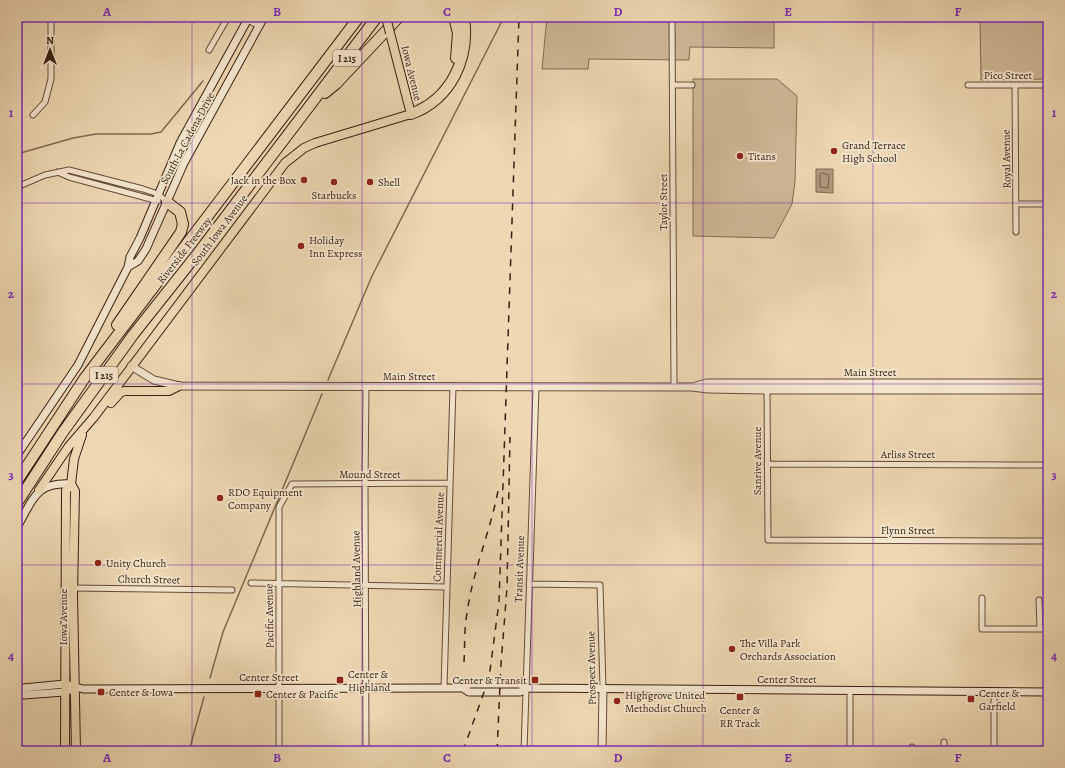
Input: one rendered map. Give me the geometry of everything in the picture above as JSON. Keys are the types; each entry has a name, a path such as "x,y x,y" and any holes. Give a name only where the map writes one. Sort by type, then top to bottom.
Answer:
{"highway":[{"name":"Riverside Freeway","path":"17,481 84,379 359,17"},
{"name":"Riverside Freeway","path":"17,503 63,432 133,335 317,98 377,17"},
{"path":"317,98 336,84 399,17"},
{"path":"411,114 419,105 435,93 444,82 453,66 458,42 457,24 454,17"},
{"path":"411,114 422,110 436,100 456,74 465,44 464,17"},
{"path":"84,379 90,364 181,232 183,224 180,212 167,202"}],"main road":[{"name":"South La Cadena Drive","path":"128,267 138,261 146,249 194,144 264,17"},
{"name":"Iowa Avenue","path":"368,127 411,114 386,17"},
{"name":"South La Cadena Drive","path":"17,455 65,385 88,348 128,267 130,257 180,143 246,18"},
{"name":"South Iowa Avenue","path":"94,417 284,163 304,148 315,143 368,127"},
{"name":"Main Street","path":"131,366 154,380 179,386 692,387 708,389 767,386 1048,383"},
{"path":"17,527 39,490 69,446 94,417 104,411 121,392 169,391 179,386"},
{"name":"Main Street","path":"767,386 1048,390"},
{"name":"Iowa Avenue","path":"76,751 75,687 66,490 71,484 74,459 86,427"},
{"path":"39,490 50,485 71,484"},
{"name":"Iowa Avenue","path":"65,751 64,688 70,588"},
{"name":"Center Street","path":"17,692 24,695 75,687 463,688 469,684 520,684 526,688 1048,692"},
{"name":"Prospect Avenue","path":"602,751 603,688"}],"street":[{"path":"33,115 45,102 51,79 51,17"},
{"path":"209,50 228,17"},
{"name":"Taylor Street","path":"672,17 674,387"},
{"path":"246,18 259,26"},
{"path":"673,85 692,85"},
{"name":"Pico Street","path":"968,85 1048,85"},
{"name":"Royal Avenue","path":"1015,85 1016,232"},
{"path":"17,187 58,172 69,170 167,202"},
{"path":"1016,204 1048,204"},
{"name":"Sanrive Avenue","path":"767,386 768,540"},
{"name":"Highland Avenue","path":"366,387 366,751"},
{"name":"Commercial Avenue","path":"444,688 453,387"},
{"name":"Transit Avenue","path":"524,751 536,387"},
{"name":"Arliss Street","path":"767,464 1048,465"},
{"name":"Mound Street","path":"292,484 449,483"},
{"name":"Pacific Avenue","path":"279,751 279,507 292,484"},
{"name":"Flynn Street","path":"768,540 1048,541"},
{"path":"251,583 446,587"},
{"name":"Prospect Avenue","path":"529,584 600,585 603,688"},
{"name":"Church Street","path":"70,588 232,590"},
{"path":"982,598 982,629 1048,629"},
{"path":"1040,600 1040,629"},
{"path":"850,690 850,751"},
{"path":"994,692 994,751"},
{"path":"944,742 944,751"}],"shaded area":[{"path":"547,17 774,17 774,48 690,47 689,60 589,59 588,69 542,69"},
{"path":"980,17 1048,17 1048,79 981,80"},
{"path":"693,79 777,79 797,96 795,182 792,204 774,238 693,236"}],"water":[{"path":"816,169 833,169 833,193 816,192"}],"waterway":[{"path":"328,380 372,276 504,17"},
{"path":"17,154 73,138 96,134 151,134 161,132 203,81"},
{"path":"210,678 223,632 322,394"},
{"path":"189,751 204,697"}],"railway":[{"path":"463,751 489,678 499,602 519,17"},
{"path":"497,751 501,664 507,588 510,437"},
{"path":"464,662 465,625 470,597 492,517 499,485"}],"place":[{"name":"Grand Terrace High School","path":"834,151"},
{"name":"Titans","path":"740,156"},
{"name":"Jack in the Box","path":"304,180"},
{"name":"Starbucks","path":"334,182"},
{"name":"Shell","path":"370,182"},
{"name":"Holiday Inn Express","path":"301,246"},
{"name":"RDO Equipment Company","path":"220,498"},
{"name":"Unity Church","path":"98,563"},
{"name":"The Villa Park Orchards Association","path":"732,649"},
{"name":"Center & Highland","path":"340,680"},
{"name":"Center & Transit","path":"535,680"},
{"name":"Center & Iowa","path":"101,692"},
{"name":"Center & Pacific","path":"258,694"},
{"name":"Center & RR Track","path":"740,697"},
{"name":"Center & Garfield","path":"971,699"},
{"name":"Highgrove United Methodist Church","path":"617,701"}]}
